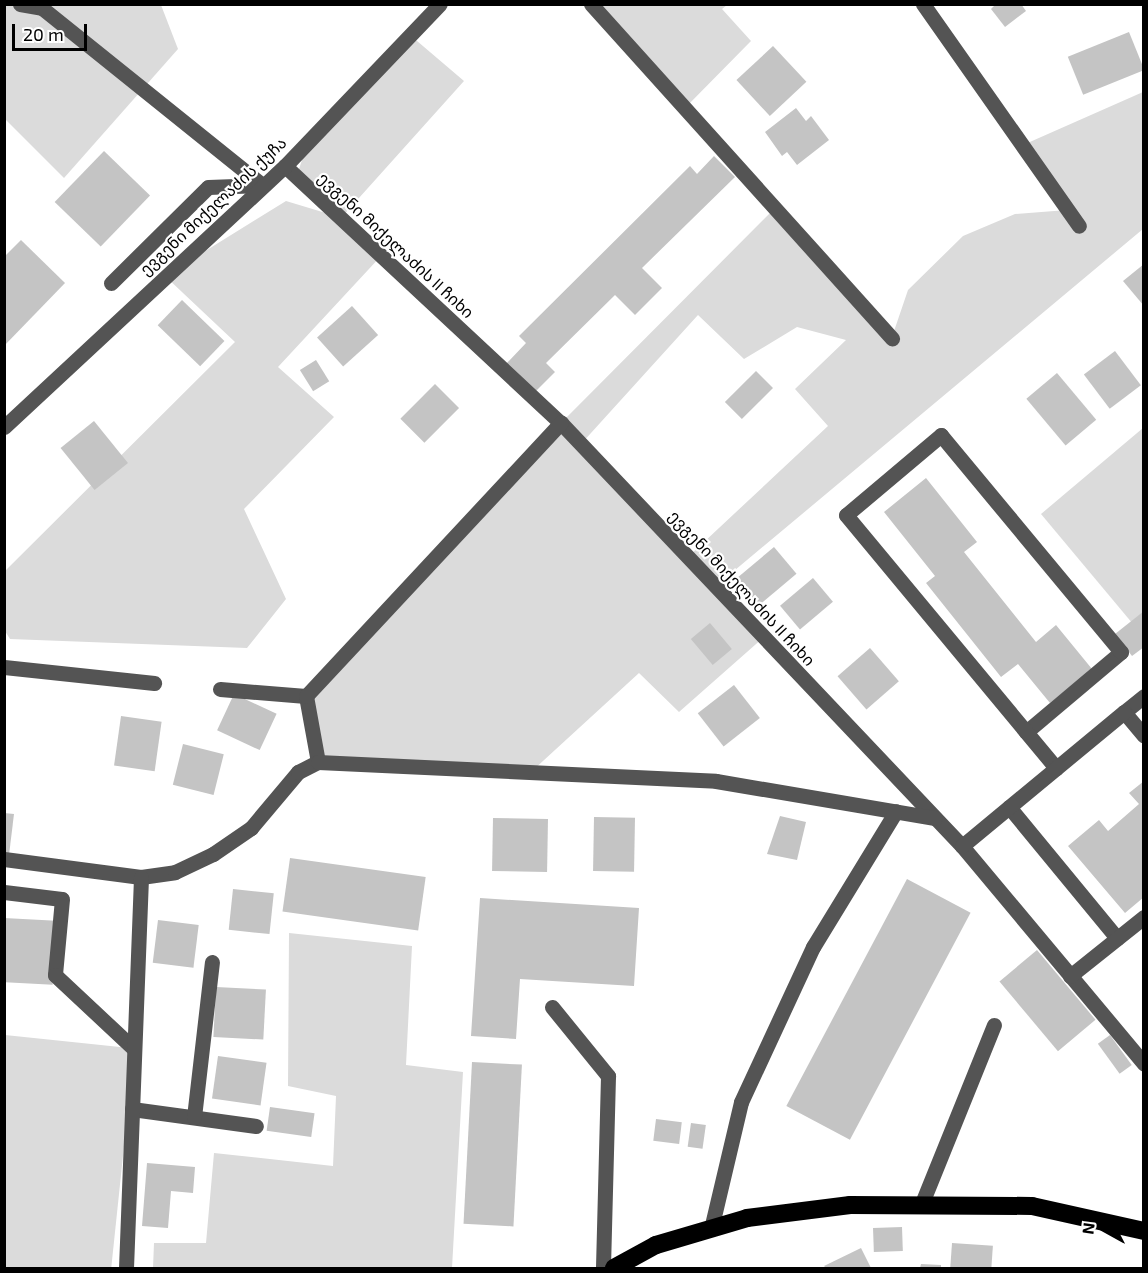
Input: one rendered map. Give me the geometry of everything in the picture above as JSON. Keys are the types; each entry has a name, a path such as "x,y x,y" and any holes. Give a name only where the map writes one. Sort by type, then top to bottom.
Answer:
{"highway":[{"path":"614,1269 657,1245 747,1218 850,1204 1032,1206 1143,1231"}],"street":[{"path":"20,4 40,6 262,185"},
{"name":"ევგენი მიქელაძის ქუჩა","path":"4,427 285,166 440,4"},
{"path":"591,4 892,338"},
{"path":"923,4 1079,226"},
{"name":"ევგენი მიქელაძის II ჩიხი","path":"285,166 561,423 962,846 1143,1064"},
{"path":"111,283 208,187 262,185"},
{"path":"306,696 561,423"},
{"path":"1026,732 1121,652 941,435 846,515 1026,732 1056,768"},
{"path":"4,667 154,683"},
{"path":"220,690 306,696"},
{"path":"306,696 318,762"},
{"path":"962,846 1143,696"},
{"path":"1124,712 1143,735"},
{"path":"4,859 141,877 175,872 213,854 251,828 298,772 318,762 716,781 935,818"},
{"path":"1009,807 1117,939"},
{"path":"711,1229 741,1102 813,947 896,811"},
{"path":"126,1269 141,877"},
{"path":"4,892 62,899 55,975 134,1049"},
{"path":"1070,976 1143,917"},
{"path":"194,1117 212,962"},
{"path":"552,1007 608,1076 603,1269"},
{"path":"921,1203 994,1025"},
{"path":"132,1109 256,1126"}],"shaded area":[{"path":"4,5 161,5 178,49 64,178 5,119"},
{"path":"591,5 727,5 722,9 751,41 685,108"},
{"path":"410,35 464,81 341,218 381,256 278,367 334,417 244,509 286,599 247,648 10,639 5,631 4,572 235,342 165,276 286,201 339,217 304,184 299,169 304,154"},
{"path":"1143,92 1143,229 716,586 764,637 679,712 639,673 531,772 318,762 306,696 561,423 775,208 892,337 908,290 963,236 1015,214 1067,210 1023,145","holes":["698,315 744,359 797,327 846,340 795,389 828,426 688,557 581,444"]},
{"path":"1143,428 1143,636 1041,514"},
{"path":"289,933 412,946 406,1065 463,1072 452,1268 153,1268 154,1243 206,1243 214,1153 333,1166 336,1096 288,1086"},
{"path":"5,1035 134,1049 111,1268 4,1268"}],"building":[{"path":"996,4 1021,4 1026,11 1005,27 991,9"},
{"path":"1129,32 1144,70 1083,95 1068,57"},
{"path":"773,46 806,82 770,116 736,80"},
{"path":"796,108 806,121 811,116 829,140 797,165 787,152 782,156 765,132"},
{"path":"104,151 150,195 101,247 55,202"},
{"path":"714,156 735,177 642,268 662,288 635,315 615,295 546,363 555,372 535,392 506,364 526,343 519,336 690,166 697,174"},
{"path":"21,240 65,283 4,346 4,257"},
{"path":"1144,264 1144,306 1123,281"},
{"path":"182,300 224,341 200,366 158,325"},
{"path":"352,306 378,335 343,366 317,337"},
{"path":"1115,351 1141,385 1110,409 1084,374"},
{"path":"316,360 329,381 313,391 300,370"},
{"path":"756,371 773,388 742,419 725,402"},
{"path":"1057,373 1096,420 1066,445 1026,399"},
{"path":"435,384 459,408 424,443 400,419"},
{"path":"94,421 128,463 95,490 61,448"},
{"path":"926,478 977,542 964,552 1036,642 1056,625 1092,669 1050,703 1018,664 1001,677 926,583 935,576 884,512"},
{"path":"774,547 796,574 759,605 736,578"},
{"path":"813,578 833,602 800,629 780,606"},
{"path":"1144,611 1144,647 1132,656 1115,634"},
{"path":"710,623 732,649 713,665 691,639"},
{"path":"870,648 899,681 866,709 838,676"},
{"path":"734,685 760,718 724,746 698,713"},
{"path":"234,694 277,714 260,750 217,730"},
{"path":"121,716 162,722 155,771 114,766"},
{"path":"183,744 224,754 214,795 173,785"},
{"path":"1144,781 1144,897 1125,913 1068,846 1099,820 1108,831 1139,804 1129,793"},
{"path":"4,813 14,814 9,855 4,854"},
{"path":"780,816 806,822 797,860 767,854"},
{"path":"594,817 635,818 634,872 593,871"},
{"path":"493,818 548,819 547,872 492,871"},
{"path":"290,858 426,877 418,931 282,911"},
{"path":"907,879 971,913 850,1140 786,1106"},
{"path":"233,889 274,893 269,934 229,930"},
{"path":"480,898 639,908 634,986 520,979 516,1039 471,1036"},
{"path":"4,918 56,921 53,985 4,982"},
{"path":"158,920 199,925 193,968 153,963"},
{"path":"1037,950 1095,1020 1058,1051 999,981"},
{"path":"216,987 266,990 263,1040 213,1037"},
{"path":"1110,1035 1132,1065 1120,1074 1098,1044"},
{"path":"218,1056 267,1063 261,1105 212,1099"},
{"path":"472,1062 522,1065 513,1226 464,1224"},
{"path":"270,1107 315,1113 311,1137 267,1131"},
{"path":"656,1119 682,1122 679,1144 653,1141"},
{"path":"691,1123 706,1125 703,1149 688,1147"},
{"path":"147,1163 195,1167 193,1193 171,1191 168,1228 142,1226"},
{"path":"902,1227 903,1251 874,1252 873,1228"},
{"path":"952,1243 993,1246 991,1268 950,1268"},
{"path":"861,1248 871,1268 826,1268 824,1266"},
{"path":"921,1264 941,1265 941,1268 920,1268"}]}
